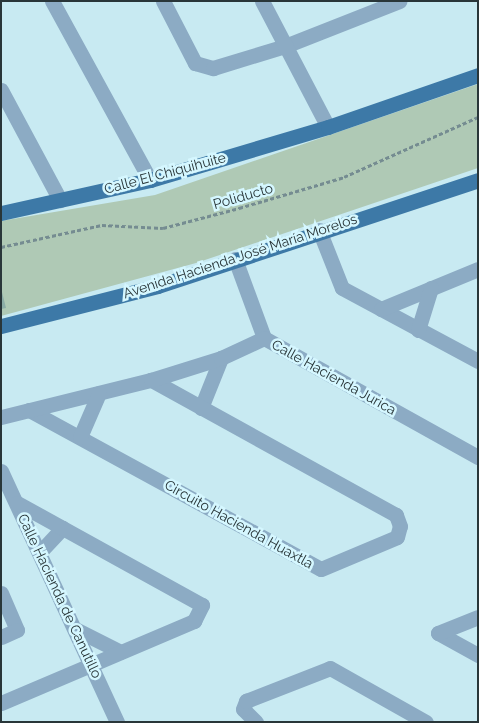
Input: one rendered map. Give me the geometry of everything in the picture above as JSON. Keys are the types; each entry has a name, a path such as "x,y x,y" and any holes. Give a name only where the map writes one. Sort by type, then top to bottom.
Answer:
{"main road":[{"path":"328,127 478,75"},
{"name":"Calle El Chiquihuite","path":"1,213 150,180 328,127"},
{"name":"Avenida Hacienda José María Morelos","path":"1,326 158,286 319,230 478,180"}],"street":[{"path":"52,1 150,180"},
{"path":"163,1 195,63 203,67 285,46 399,1"},
{"path":"262,1 328,127"},
{"path":"1,90 60,200"},
{"path":"319,230 342,288 478,361"},
{"name":"Calle Hacienda Jurica","path":"235,259 264,338 478,457"},
{"path":"381,309 478,269"},
{"path":"418,330 431,288"},
{"path":"1,417 151,380 221,358 264,338"},
{"path":"201,408 221,358"},
{"name":"Circuito Hacienda Huaxtla","path":"29,410 321,569 397,537 400,526 396,515 151,380"},
{"path":"80,437 99,393"},
{"name":"Calle Hacienda de Canutillo","path":"1,471 117,722"},
{"path":"1,703 194,621 202,605 16,503"},
{"path":"40,552 62,528"},
{"path":"1,593 17,630 1,637"},
{"path":"478,617 438,633 478,655"},
{"path":"75,629 121,652"},
{"path":"256,722 243,709 246,701 330,668 426,722"}],"path":[{"name":"Poliducto","path":"1,247 102,224 163,228 239,208 344,177 478,117"}],"green space":[{"path":"478,84 478,168 196,263 1,316 1,221 155,195"}],"building":[{"path":"1,288 6,308 1,309"}]}
